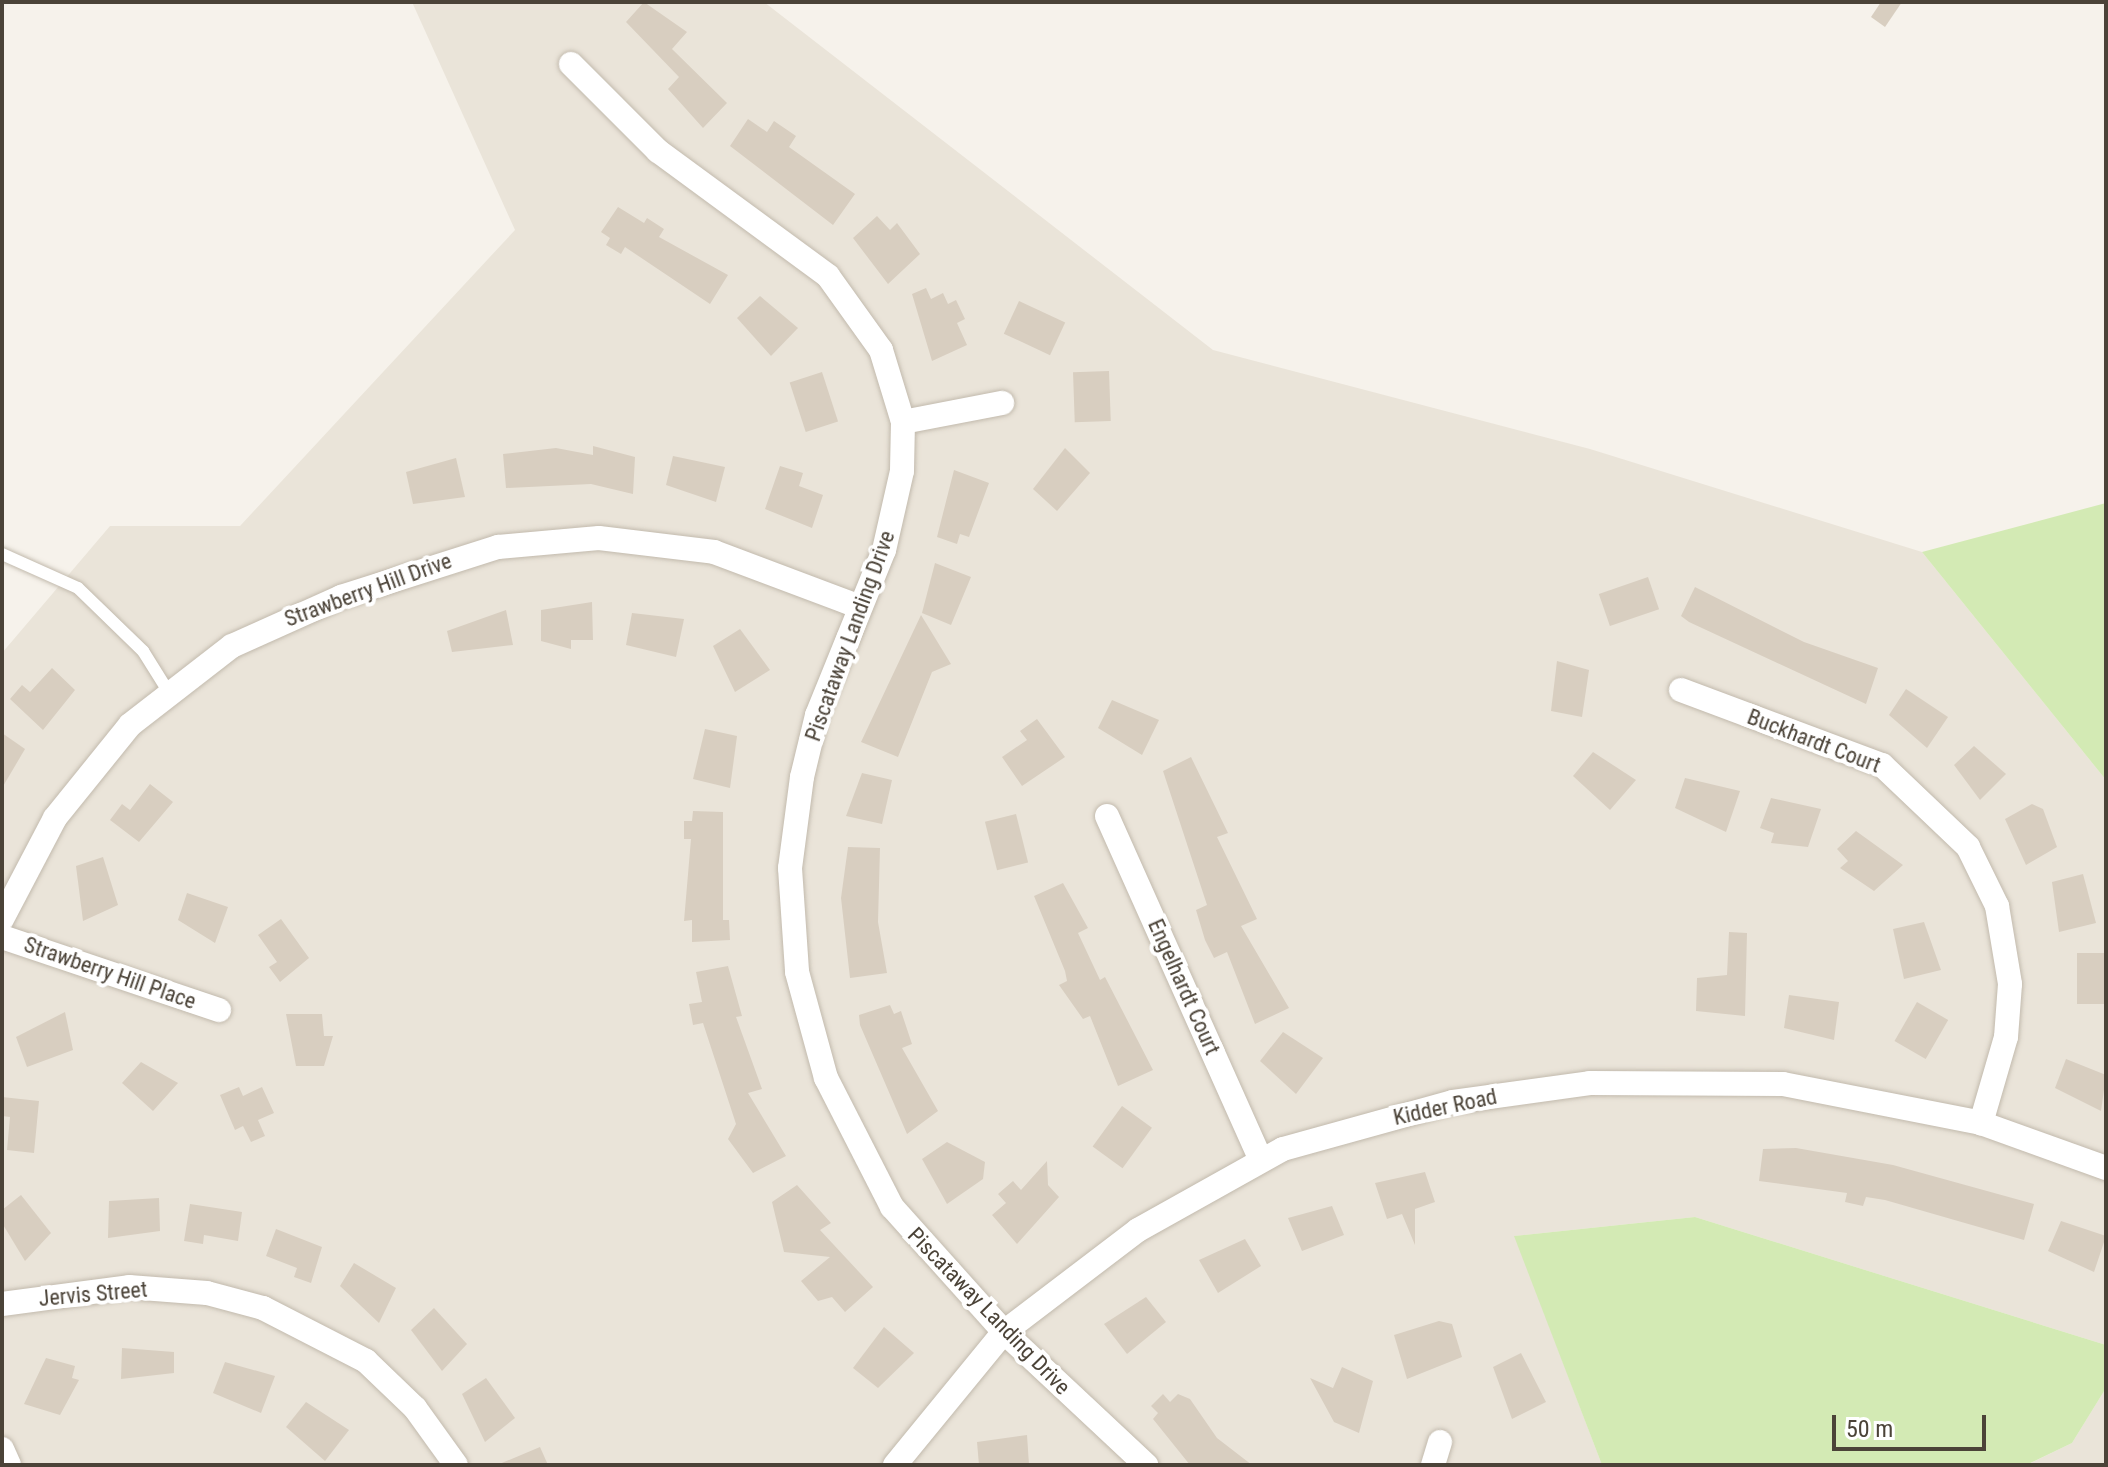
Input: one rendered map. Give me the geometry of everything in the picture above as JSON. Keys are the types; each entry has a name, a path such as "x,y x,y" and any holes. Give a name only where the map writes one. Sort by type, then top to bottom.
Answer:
{"street":[{"name":"Piscataway Landing Drive","path":"571,64 658,151 828,276 876,341 903,422 895,510 817,715 793,826 797,972 826,1078 871,1176 924,1249 1004,1332 1146,1465"},
{"path":"903,422 1002,403"},
{"name":"Strawberry Hill Drive","path":"2,919 76,786 168,691 232,646 341,597 463,555 538,541 630,538 714,552 858,606"},
{"name":"Buckhardt Court","path":"1681,690 1882,765 1968,847 1997,906 2010,984 2006,1037 1981,1123"},
{"name":"Engelhardt Court","path":"1107,816 1260,1158"},
{"name":"Strawberry Hill Place","path":"2,937 219,1010"},
{"name":"Kidder Road","path":"895,1465 1004,1332 1138,1230 1260,1158 1453,1102 1590,1083 1783,1084 1981,1123 2106,1168"},
{"name":"Jervis Street","path":"2,1304 129,1287 207,1293 263,1308 366,1361 415,1408 456,1465"},
{"path":"2,1449 9,1465"}],"lane":[{"path":"2,554 78,588 143,651 168,691"}],"shaded area":[{"path":"412,2 764,2 1213,350 1590,449 1922,552 2106,780 2106,1345 1695,1217 1515,1236 1602,1465 2,1465 2,653 110,526 240,526 515,230"},
{"path":"2106,1388 2106,1465 2027,1465 2072,1443"}],"green space":[{"path":"2106,503 2106,780 1922,552"},
{"path":"1695,1217 2106,1345 2106,1388 2072,1443 2026,1465 1602,1465 1514,1236"}],"building":[{"path":"644,2 687,32 672,49 727,103 703,128 668,89 679,77 626,22"},
{"path":"1881,2 1902,2 1885,27 1871,17"},
{"path":"748,119 767,132 774,121 796,136 789,147 855,194 833,225 730,146"},
{"path":"618,207 644,223 647,218 664,229 659,237 728,275 710,304 625,247 621,254 606,245 610,238 601,232"},
{"path":"877,216 890,230 897,223 920,254 888,284 853,238"},
{"path":"926,288 931,299 943,293 948,304 956,300 965,319 957,323 967,345 932,361 912,294"},
{"path":"760,296 798,328 771,356 737,318"},
{"path":"1019,301 1065,323 1050,355 1004,334"},
{"path":"1109,371 1111,421 1075,422 1073,372"},
{"path":"822,372 838,421 806,432 790,383"},
{"path":"593,446 635,457 633,494 591,484 506,488 503,454 556,448 593,455"},
{"path":"1065,448 1090,473 1057,511 1033,489"},
{"path":"673,456 725,467 716,502 666,485"},
{"path":"456,458 465,497 413,504 406,472"},
{"path":"780,466 803,473 799,486 823,495 812,528 765,509"},
{"path":"954,470 989,483 969,537 960,534 957,544 937,537"},
{"path":"935,563 971,577 951,625 922,613"},
{"path":"1648,577 1659,609 1610,626 1599,594"},
{"path":"1695,587 1804,642 1878,668 1866,704 1689,622 1681,616"},
{"path":"592,602 593,640 571,640 571,649 541,641 541,610"},
{"path":"506,610 513,645 452,652 447,631"},
{"path":"632,613 684,619 676,657 626,645"},
{"path":"921,615 951,664 932,672 898,757 861,742"},
{"path":"740,629 770,670 735,692 713,646"},
{"path":"1557,661 1589,670 1582,717 1551,711"},
{"path":"52,668 75,690 43,730 10,699 22,685 30,692"},
{"path":"1906,689 1948,717 1927,748 1889,715"},
{"path":"1112,700 1159,720 1142,755 1098,728"},
{"path":"1037,719 1065,757 1022,786 1002,757 1027,740 1020,731"},
{"path":"705,729 737,736 730,788 693,779"},
{"path":"2,733 25,749 2,788"},
{"path":"1974,746 2006,774 1980,800 1954,765"},
{"path":"1593,752 1636,780 1610,810 1573,776"},
{"path":"1191,757 1228,833 1217,837 1257,919 1241,926 1289,1008 1255,1024 1227,952 1214,958 1196,910 1207,905 1163,771"},
{"path":"862,773 892,780 882,824 846,816"},
{"path":"1685,778 1740,791 1726,832 1675,808"},
{"path":"150,784 173,802 139,842 110,820 122,804 130,810"},
{"path":"1771,798 1821,809 1808,847 1771,843 1774,833 1760,828"},
{"path":"2032,804 2043,809 2057,847 2026,865 2005,819"},
{"path":"693,811 723,812 723,920 729,920 730,940 692,942 692,920 684,921 691,839 684,839 684,821 692,821"},
{"path":"1016,814 1028,863 997,870 985,822"},
{"path":"1856,831 1903,865 1874,891 1840,868 1848,861 1837,849"},
{"path":"848,847 880,848 878,922 887,973 850,978 841,898"},
{"path":"103,857 118,905 83,921 76,866"},
{"path":"2083,874 2096,923 2059,932 2052,882"},
{"path":"1063,883 1088,928 1078,933 1100,980 1105,977 1153,1070 1118,1086 1090,1016 1083,1019 1059,985 1067,981 1065,971 1034,896"},
{"path":"187,893 228,907 215,943 178,920"},
{"path":"281,919 309,958 280,982 269,967 277,962 258,935"},
{"path":"1924,922 1941,970 1904,979 1893,929"},
{"path":"1729,932 1747,933 1745,1016 1696,1011 1697,978 1727,975"},
{"path":"2077,953 2106,953 2106,1004 2077,1004"},
{"path":"728,966 742,1016 736,1017 762,1089 748,1093 786,1156 753,1173 728,1139 736,1124 703,1023 693,1025 689,1004 702,1002 696,972"},
{"path":"1789,995 1839,1002 1834,1040 1784,1028"},
{"path":"1917,1002 1948,1020 1926,1059 1894,1041"},
{"path":"890,1005 894,1014 901,1011 912,1044 902,1048 938,1111 907,1134 860,1025 859,1015"},
{"path":"65,1012 73,1050 27,1067 16,1037"},
{"path":"286,1014 322,1014 324,1036 333,1036 324,1066 296,1066"},
{"path":"1283,1032 1323,1058 1296,1094 1260,1061"},
{"path":"2066,1059 2106,1075 2101,1111 2055,1088"},
{"path":"141,1062 178,1083 153,1111 122,1083"},
{"path":"239,1087 243,1096 262,1087 274,1113 258,1120 265,1136 251,1142 243,1126 235,1130 220,1095"},
{"path":"2,1097 39,1101 34,1153 7,1150 10,1117 2,1116"},
{"path":"1122,1106 1152,1128 1123,1168 1093,1146"},
{"path":"947,1142 985,1162 983,1179 947,1204 922,1159"},
{"path":"1796,1148 1893,1165 2034,1204 2024,1240 1885,1200 1866,1197 1863,1206 1845,1202 1847,1193 1759,1181 1763,1149"},
{"path":"1047,1161 1048,1185 1059,1197 1017,1244 992,1215 1006,1203 998,1194 1013,1181 1021,1190"},
{"path":"1425,1172 1435,1202 1415,1209 1415,1245 1402,1214 1387,1219 1375,1183"},
{"path":"797,1185 831,1223 820,1230 873,1287 845,1312 832,1297 818,1301 801,1281 830,1257 784,1252 772,1202"},
{"path":"21,1195 51,1233 25,1261 2,1223 2,1210"},
{"path":"159,1198 160,1231 108,1238 109,1201"},
{"path":"190,1204 242,1212 238,1241 204,1235 203,1244 184,1241"},
{"path":"1332,1206 1344,1235 1302,1251 1288,1218"},
{"path":"2061,1221 2106,1236 2094,1272 2048,1251"},
{"path":"276,1229 322,1247 311,1283 294,1277 297,1268 266,1256"},
{"path":"1245,1239 1261,1266 1218,1293 1199,1260"},
{"path":"354,1263 396,1288 379,1323 340,1286"},
{"path":"1146,1297 1166,1322 1127,1354 1104,1324"},
{"path":"434,1308 467,1344 442,1371 411,1330"},
{"path":"1439,1321 1452,1324 1462,1357 1407,1379 1394,1335"},
{"path":"884,1327 914,1353 878,1388 853,1368"},
{"path":"122,1348 174,1352 174,1373 121,1379"},
{"path":"1521,1353 1546,1402 1512,1419 1493,1367"},
{"path":"46,1358 75,1366 72,1378 79,1380 60,1415 24,1404"},
{"path":"225,1362 275,1376 261,1413 213,1393"},
{"path":"1342,1367 1373,1381 1359,1433 1334,1422 1310,1378 1333,1388"},
{"path":"486,1378 515,1418 485,1442 462,1394"},
{"path":"1163,1394 1170,1402 1178,1394 1190,1399 1217,1438 1252,1465 1190,1465 1153,1419 1158,1413 1151,1406"},
{"path":"306,1402 349,1430 325,1461 286,1427"},
{"path":"1027,1435 1029,1465 979,1465 977,1442"},
{"path":"540,1447 548,1465 497,1465"}]}
